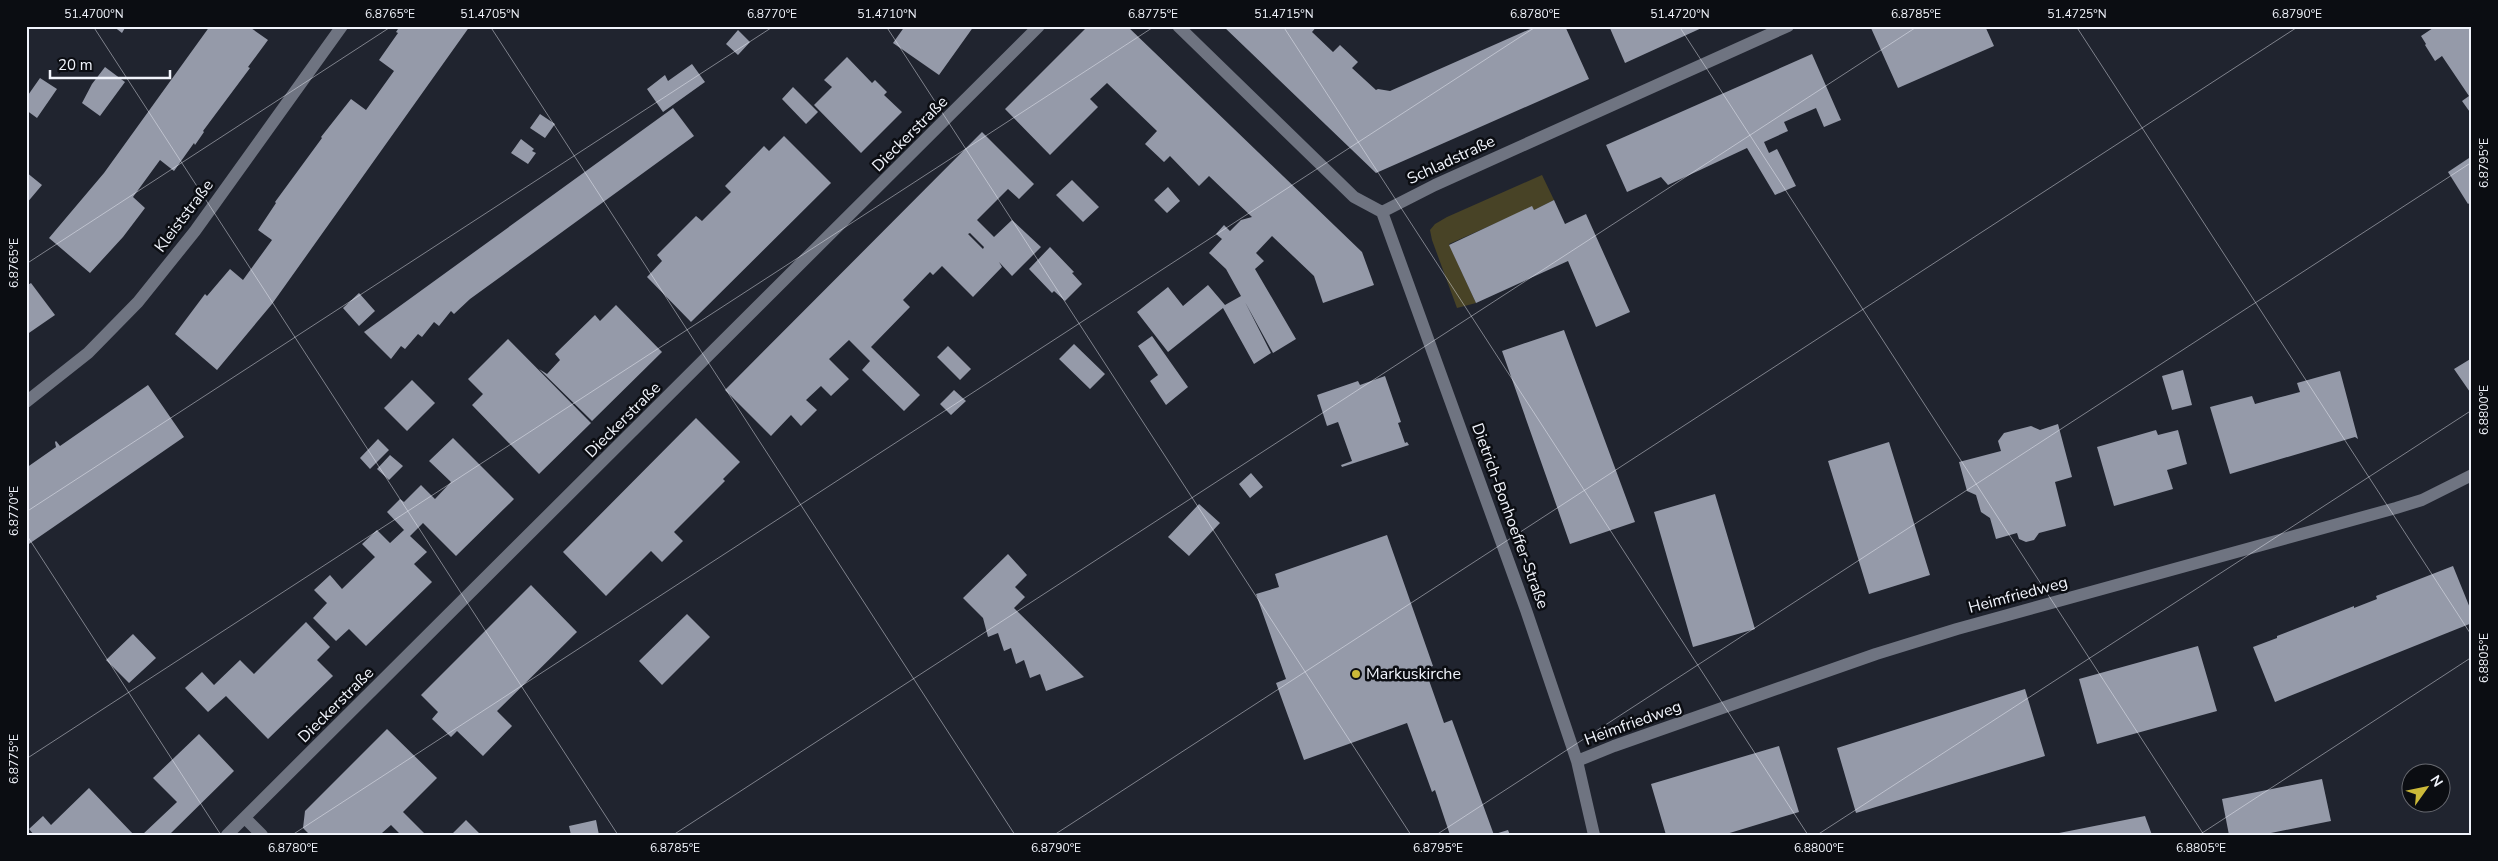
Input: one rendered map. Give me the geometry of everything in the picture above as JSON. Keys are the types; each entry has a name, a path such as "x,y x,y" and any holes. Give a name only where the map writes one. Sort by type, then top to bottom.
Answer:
{"street":[{"name":"Kleiststraße","path":"26,402 88,353 138,302 195,231 342,26"},
{"name":"Dieckerstraße","path":"227,835 1039,26"},
{"path":"1178,26 1354,197 1382,212"},
{"name":"Schladstraße","path":"1382,212 1435,184 1788,26"},
{"name":"Dietrich-Bonhoeffer-Straße","path":"1382,212 1482,486 1577,761 1594,835"},
{"name":"Heimfriedweg","path":"1577,761 1614,746 1876,654 1957,629 2396,508 2422,500 2472,475"},
{"path":"245,818 262,835"}],"shaded area":[{"path":"1542,175 1554,200 1534,210 1532,207 1449,244 1476,303 1457,308 1430,230 1435,224 1447,217"}],"building":[{"path":"113,26 126,26 122,33"},
{"path":"210,26 248,26 268,40 195,145 194,143 174,171 160,160 133,197 145,208 123,237 90,273 49,238 104,173"},
{"path":"400,26 470,26 272,304 217,370 175,334 205,294 207,296 230,269 243,280 272,240 258,230 275,202 321,137 351,99 366,110 394,71 379,60 398,33 396,32"},
{"path":"905,26 974,26 939,75 893,43"},
{"path":"1088,26 1127,26 1362,252 1374,285 1323,303 1314,276 1272,236 1256,253 1264,261 1255,269 1296,339 1273,353 1245,302 1271,353 1254,364 1223,308 1168,352 1137,312 1168,287 1183,306 1208,285 1225,305 1241,296 1226,269 1209,253 1222,239 1216,234 1224,225 1230,231 1241,220 1252,217 1209,176 1199,186 1170,156 1164,162 1145,144 1157,131 1107,83 1090,99 1098,107 1050,155 1005,109"},
{"path":"1223,26 1317,26 1312,32 1333,52 1340,45 1358,62 1352,68 1376,90 1390,91 1537,26 1565,26 1589,79 1376,173"},
{"path":"1609,26 1706,26 1625,63"},
{"path":"1875,26 1985,26 1994,46 1898,88 1871,28"},
{"path":"2436,26 2472,26 2472,115 2462,101 2469,96 2442,56 2435,61 2421,36"},
{"path":"738,30 750,42 738,55 726,44"},
{"path":"1812,54 1841,120 1824,127 1816,108 1784,122 1788,131 1764,142 1769,153 1777,149 1796,186 1775,195 1747,148 1668,185 1661,177 1627,192 1606,145"},
{"path":"847,57 872,83 875,80 887,92 884,95 902,112 861,153 814,105 832,87 824,80"},
{"path":"692,64 705,82 663,112 647,89 665,75 668,81"},
{"path":"105,67 125,82 100,116 82,103 92,84"},
{"path":"40,78 57,89 37,118 26,110 26,98"},
{"path":"793,87 818,112 806,124 782,99"},
{"path":"673,108 694,136 470,299 454,314 451,311 439,326 434,322 422,337 418,334 405,349 401,346 391,359 364,332"},
{"path":"540,114 555,124 545,138 530,128"},
{"path":"982,132 1034,184 1019,199 1008,189 977,220 994,237 1012,220 1041,247 1012,276 999,262 1002,267 973,297 942,266 933,275 930,272 903,300 910,307 871,347 920,395 904,411 862,370 870,361 849,340 829,359 849,379 831,396 821,386 806,400 817,410 801,426 791,415 771,436 725,390","holes":["970,233 984,247 983,249 968,234"]},
{"path":"784,136 831,183 691,322 647,277 662,261 657,255 696,216 702,221 731,192 725,186 764,146 769,151"},
{"path":"521,139 534,149 532,151 536,153 528,164 511,153"},
{"path":"2472,156 2472,201 2468,204 2448,172"},
{"path":"26,172 42,185 26,204"},
{"path":"1072,180 1099,207 1083,222 1056,195"},
{"path":"1168,187 1180,201 1167,213 1154,200"},
{"path":"1554,200 1565,224 1586,214 1630,312 1596,327 1568,261 1476,303 1449,245 1532,206 1534,210"},
{"path":"1050,247 1074,272 1072,273 1082,284 1065,301 1054,291 1052,293 1029,269"},
{"path":"31,283 55,315 26,335 26,286"},
{"path":"359,293 375,311 359,326 343,308"},
{"path":"616,305 662,352 592,421 539,369 547,374 560,360 555,354 595,315 600,321"},
{"path":"1564,330 1635,522 1570,544 1502,351"},
{"path":"1152,336 1188,387 1166,405 1150,381 1158,375 1138,346"},
{"path":"508,339 591,423 539,474 472,405 483,394 468,379"},
{"path":"1074,344 1105,374 1090,389 1059,359"},
{"path":"948,346 971,369 960,380 937,357"},
{"path":"2472,358 2472,395 2454,369"},
{"path":"2183,370 2192,405 2172,410 2162,376"},
{"path":"2340,371 2358,439 2355,437 2230,474 2210,407 2252,396 2255,404 2300,392 2297,383"},
{"path":"1385,376 1401,422 1398,423 1405,443 1407,442 1409,445 1342,467 1341,465 1352,461 1338,422 1327,426 1317,395 1358,381 1360,385"},
{"path":"412,380 435,403 407,431 384,408"},
{"path":"148,385 184,437 26,546 26,468 56,447 56,441 60,446"},
{"path":"954,390 966,401 951,415 940,404"},
{"path":"696,418 740,462 723,479 725,481 674,532 683,541 662,562 651,551 606,596 563,552"},
{"path":"2058,424 2072,477 2055,482 2066,526 2039,533 2034,540 2026,542 2019,539 2017,533 1996,539 1990,518 1981,512 1976,495 1967,491 1959,462 2001,451 1998,441 2004,433 2031,426 2040,430"},
{"path":"2156,430 2158,435 2178,430 2187,464 2167,470 2173,489 2114,506 2097,447"},
{"path":"453,438 514,499 456,556 423,523 410,536 427,552 414,564 432,582 366,646 349,629 336,641 313,618 327,603 314,590 330,575 342,589 375,557 362,544 377,530 390,543 404,530 387,512 400,499 404,502 421,485 435,499 451,482 429,461"},
{"path":"378,439 389,450 370,469 360,458"},
{"path":"1889,442 1930,575 1869,594 1828,461"},
{"path":"390,455 403,466 389,480 377,469"},
{"path":"1251,473 1263,487 1250,498 1239,484"},
{"path":"1715,494 1755,629 1693,647 1654,512"},
{"path":"1199,504 1220,523 1189,556 1168,537"},
{"name":"Markuskirche","path":"1387,535 1433,666 1425,669 1444,723 1452,720 1494,835 1450,835 1435,790 1432,792 1407,723 1304,760 1276,683 1286,679 1256,594 1279,587 1275,574"},
{"path":"1008,554 1027,575 1015,587 1025,597 1014,608 1084,677 1046,691 1040,674 1030,678 1024,660 1016,664 1011,648 1004,651 998,633 988,637 983,618 963,598"},
{"path":"2453,566 2472,613 2472,623 2275,702 2253,647 2354,606 2354,608 2377,599 2376,596"},
{"path":"531,585 577,632 497,711 512,726 483,756 457,731 451,737 432,719 438,712 421,695"},
{"path":"687,614 710,637 662,685 639,661"},
{"path":"306,622 330,647 317,660 333,676 268,739 226,696 208,712 185,688 202,672 214,685 240,660 254,674"},
{"path":"133,634 156,658 129,683 106,660"},
{"path":"2198,646 2217,711 2097,744 2079,679"},
{"path":"2025,689 2045,756 1856,813 1837,748"},
{"path":"387,729 437,778 403,812 426,835 401,835 391,825 382,833 384,835 310,835 303,828 305,811"},
{"path":"199,734 234,771 169,835 142,835 177,802 153,778"},
{"path":"1779,746 1799,812 1723,835 1666,835 1651,784"},
{"path":"2322,779 2331,821 2261,835 2229,835 2222,799"},
{"path":"89,788 134,835 34,835 29,829 43,816 51,825"},
{"path":"2145,816 2152,835 2054,835 2054,834"},
{"path":"466,820 481,835 451,835"},
{"path":"596,820 599,835 571,835 569,826"},
{"path":"1508,830 1510,835 1495,835 1495,834"}],"place":[{"name":"Markuskirche","path":"1356,674"}]}
